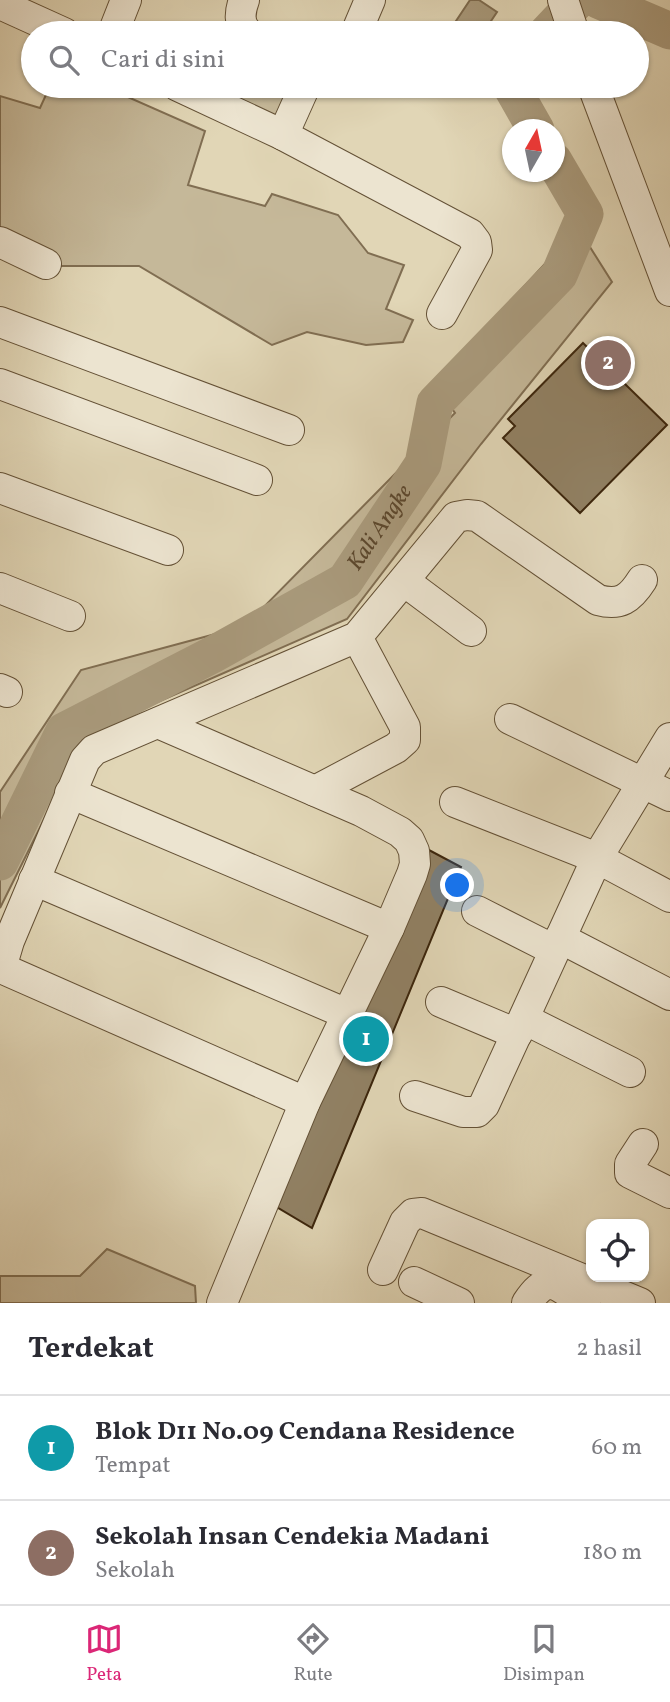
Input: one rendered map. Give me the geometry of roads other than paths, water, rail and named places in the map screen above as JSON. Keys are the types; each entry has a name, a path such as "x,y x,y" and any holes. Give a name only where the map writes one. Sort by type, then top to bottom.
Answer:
{"street":[{"path":"117,21 125,0"},
{"path":"241,21 244,0"},
{"path":"361,21 370,0"},
{"path":"564,0 570,21"},
{"path":"0,4 38,21"},
{"path":"204,98 284,135 470,233 476,242 477,250 442,314"},
{"path":"284,135 300,98"},
{"path":"598,98 670,291"},
{"path":"0,242 46,264"},
{"path":"0,322 289,430"},
{"path":"0,384 257,480"},
{"path":"0,488 168,550"},
{"path":"305,1102 3,957 85,760 94,750 357,637 456,517 467,514 477,516 598,600 624,602 635,592 642,580"},
{"path":"404,581 471,631"},
{"path":"0,588 70,616"},
{"path":"315,791 396,748 405,740 405,727 357,637"},
{"path":"510,719 670,796"},
{"path":"158,723 361,811 400,832 409,840 414,851 415,864 389,928 305,1102 222,1303"},
{"path":"415,1096 463,1112 477,1112 491,1095 597,858 670,738"},
{"path":"70,793 389,928"},
{"path":"455,802 597,858 670,897"},
{"path":"34,880 347,1014"},
{"path":"477,911 670,995"},
{"path":"442,1002 520,1027 630,1072"},
{"path":"643,1144 630,1164 630,1173 670,1193"},
{"path":"383,1270 405,1222 413,1214 422,1213 640,1303"},
{"path":"414,1282 459,1303"},
{"path":"527,1303 539,1286 548,1283 585,1303"}],"waterway":[{"name":"Kali Angke","path":"558,21 578,0"},
{"name":"Kali Angke","path":"598,0 647,21"},
{"name":"Kali Angke","path":"649,22 670,31"},
{"name":"Kali Angke","path":"518,98 530,119"},
{"name":"Kali Angke","path":"0,862 64,731 212,655 345,581 423,464 435,403 559,275 585,214 565,180"}],"place":[{"name":"Sekolah Insan Cendekia Madani","path":"608,363"},
{"name":"Blok D11 No.09 Cendana Residence","path":"366,1039"}]}
